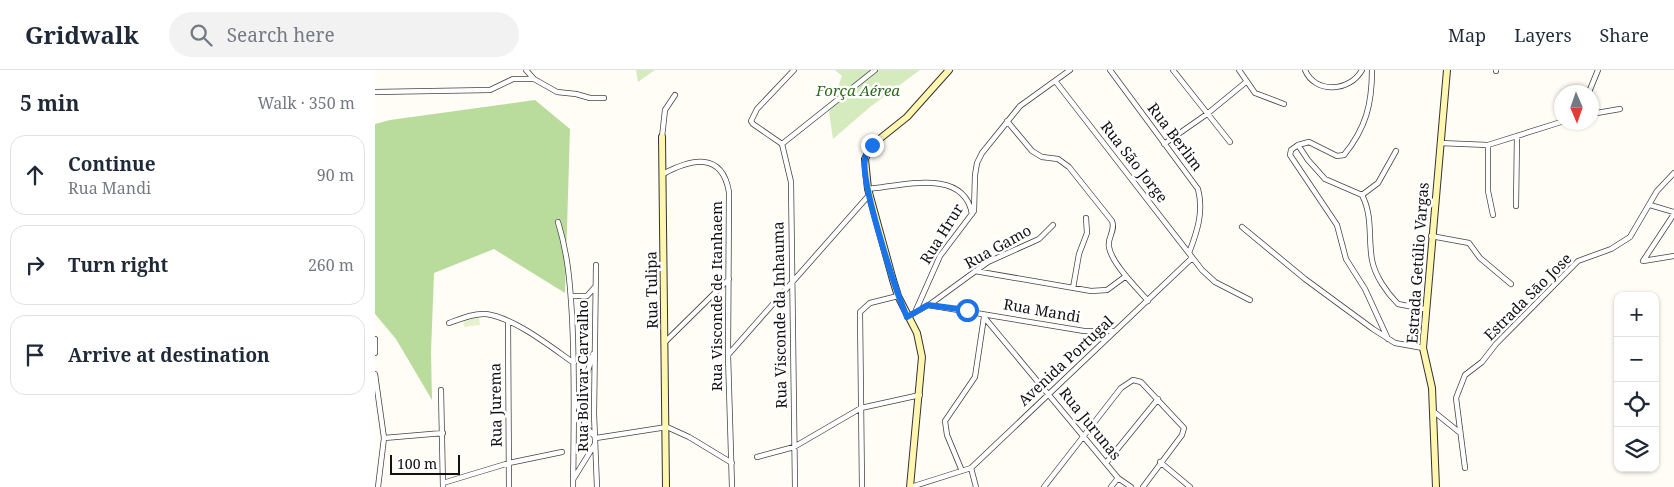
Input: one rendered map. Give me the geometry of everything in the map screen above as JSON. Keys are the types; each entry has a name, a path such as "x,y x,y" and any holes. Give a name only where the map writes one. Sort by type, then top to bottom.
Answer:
{"main road":[{"path":"910,487 920,395 922,357 917,332 907,317 898,296 869,191 865,168 868,150 879,137 919,104 949,70"},
{"name":"Estrada Getúlio Vargas","path":"1436,487 1432,388 1423,348 1424,309 1447,70"},
{"name":"Rua Tulipa","path":"662,137 667,487"}],"street":[{"path":"526,70 534,79 557,92 590,98 604,98"},
{"path":"794,70 763,102 752,117 753,124 781,144 875,70"},
{"name":"Rua Hrur","path":"916,310 941,256 951,240 972,215 975,205 977,163 982,153 1007,121 1032,96 1056,82 1070,70"},
{"name":"Rua Berlim","path":"1110,70 1164,144 1186,170 1198,189 1202,202 1195,237 1189,253"},
{"path":"1173,70 1230,142"},
{"path":"1239,70 1255,93 1283,104"},
{"path":"1305,70 1311,81 1321,86 1338,88 1354,80 1362,70"},
{"path":"1372,70 1368,114 1361,132 1344,155 1337,156 1309,142 1298,145 1291,150 1291,155 1337,225 1346,259 1365,289 1388,339"},
{"path":"1592,85 1598,70"},
{"path":"375,92 489,90 513,79 534,79"},
{"name":"Rua São Jorge","path":"1056,82 1192,258 1215,282 1250,300"},
{"path":"1164,144 1207,114 1246,82"},
{"name":"Rua Tulipa","path":"662,137 665,110 675,95"},
{"path":"1599,113 1619,109"},
{"path":"1007,121 1032,151 1042,156 1058,159 1069,167 1112,221 1113,230 1108,245 1126,276 1147,301"},
{"path":"1440,143 1488,145 1554,124"},
{"path":"1516,206 1517,136"},
{"name":"Rua Visconde da Inhauma","path":"781,144 791,182 795,487"},
{"path":"1298,145 1325,179 1362,195 1369,212 1372,261 1377,274 1398,304 1424,309"},
{"path":"1488,145 1488,191 1493,215"},
{"path":"1362,195 1378,182 1396,151"},
{"name":"Rua Visconde de Itanhaem","path":"663,174 683,163 698,161 709,162 720,170 727,179 728,355 732,487"},
{"name":"Estrada Sāo Jose","path":"1465,468 1456,398 1465,375 1482,362 1496,344 1578,262 1626,241 1661,185 1674,173"},
{"path":"728,355 869,191 943,183 957,188 967,199 972,215"},
{"path":"1650,205 1674,213 1643,260 1674,256"},
{"path":"1073,288 1079,254 1087,233 1086,218"},
{"path":"558,222 569,264 571,296 574,364 573,487"},
{"name":"Rua Gamo","path":"928,305 975,271 994,260 1032,244 1053,225"},
{"path":"1242,227 1305,279 1388,339 1404,345 1423,348"},
{"path":"1431,236 1469,243 1480,258 1511,284"},
{"name":"Avenida Portugal","path":"971,468 1192,258"},
{"name":"Rua Bolivar Carvalho","path":"596,265 594,352 597,487"},
{"path":"975,271 1091,291 1107,290 1126,276"},
{"path":"665,342 729,279"},
{"path":"571,296 587,296 595,287"},
{"path":"861,487 860,312 870,303 898,296"},
{"path":"907,317 916,310 928,305"},
{"name":"Rua Mandi","path":"928,305 1084,331 1117,331"},
{"path":"449,323 461,318 485,314 508,322 538,339 574,364"},
{"path":"962,471 947,435 945,421 970,386 978,369 985,315"},
{"name":"Rua Jurunas","path":"985,315 1118,478 1131,487"},
{"name":"Rua Jurema","path":"508,322 509,487"},
{"path":"375,339 375,353"},
{"path":"578,406 594,352"},
{"path":"375,374 384,438 378,487"},
{"path":"1044,487 1121,388 1133,380 1141,382 1185,428 1182,435 1143,487"},
{"path":"441,390 443,485 509,463 562,452"},
{"path":"757,457 794,446 861,408 920,395"},
{"path":"574,396 586,427 596,438 667,427 689,437 732,463"},
{"path":"1106,463 1158,399"},
{"path":"1433,411 1459,432"},
{"path":"384,438 443,433"},
{"path":"573,479 596,444"},
{"path":"1160,462 1190,487"},
{"path":"910,487 971,468 976,487"},
{"path":"1111,487 1118,478"}],"green space":[{"path":"636,70 655,70 638,82"},
{"name":"Força Aérea","path":"835,70 920,70 870,107 833,139 829,112 842,76"},
{"path":"535,100 570,129 565,293 494,249 434,273 431,352 432,400 396,339 375,314 375,124 390,120"},
{"path":"479,317 480,325 464,327 463,319"}],"route":[{"path":"872,145 865,159 868,189 893,280 907,317 916,310 928,305 967,310"}]}
